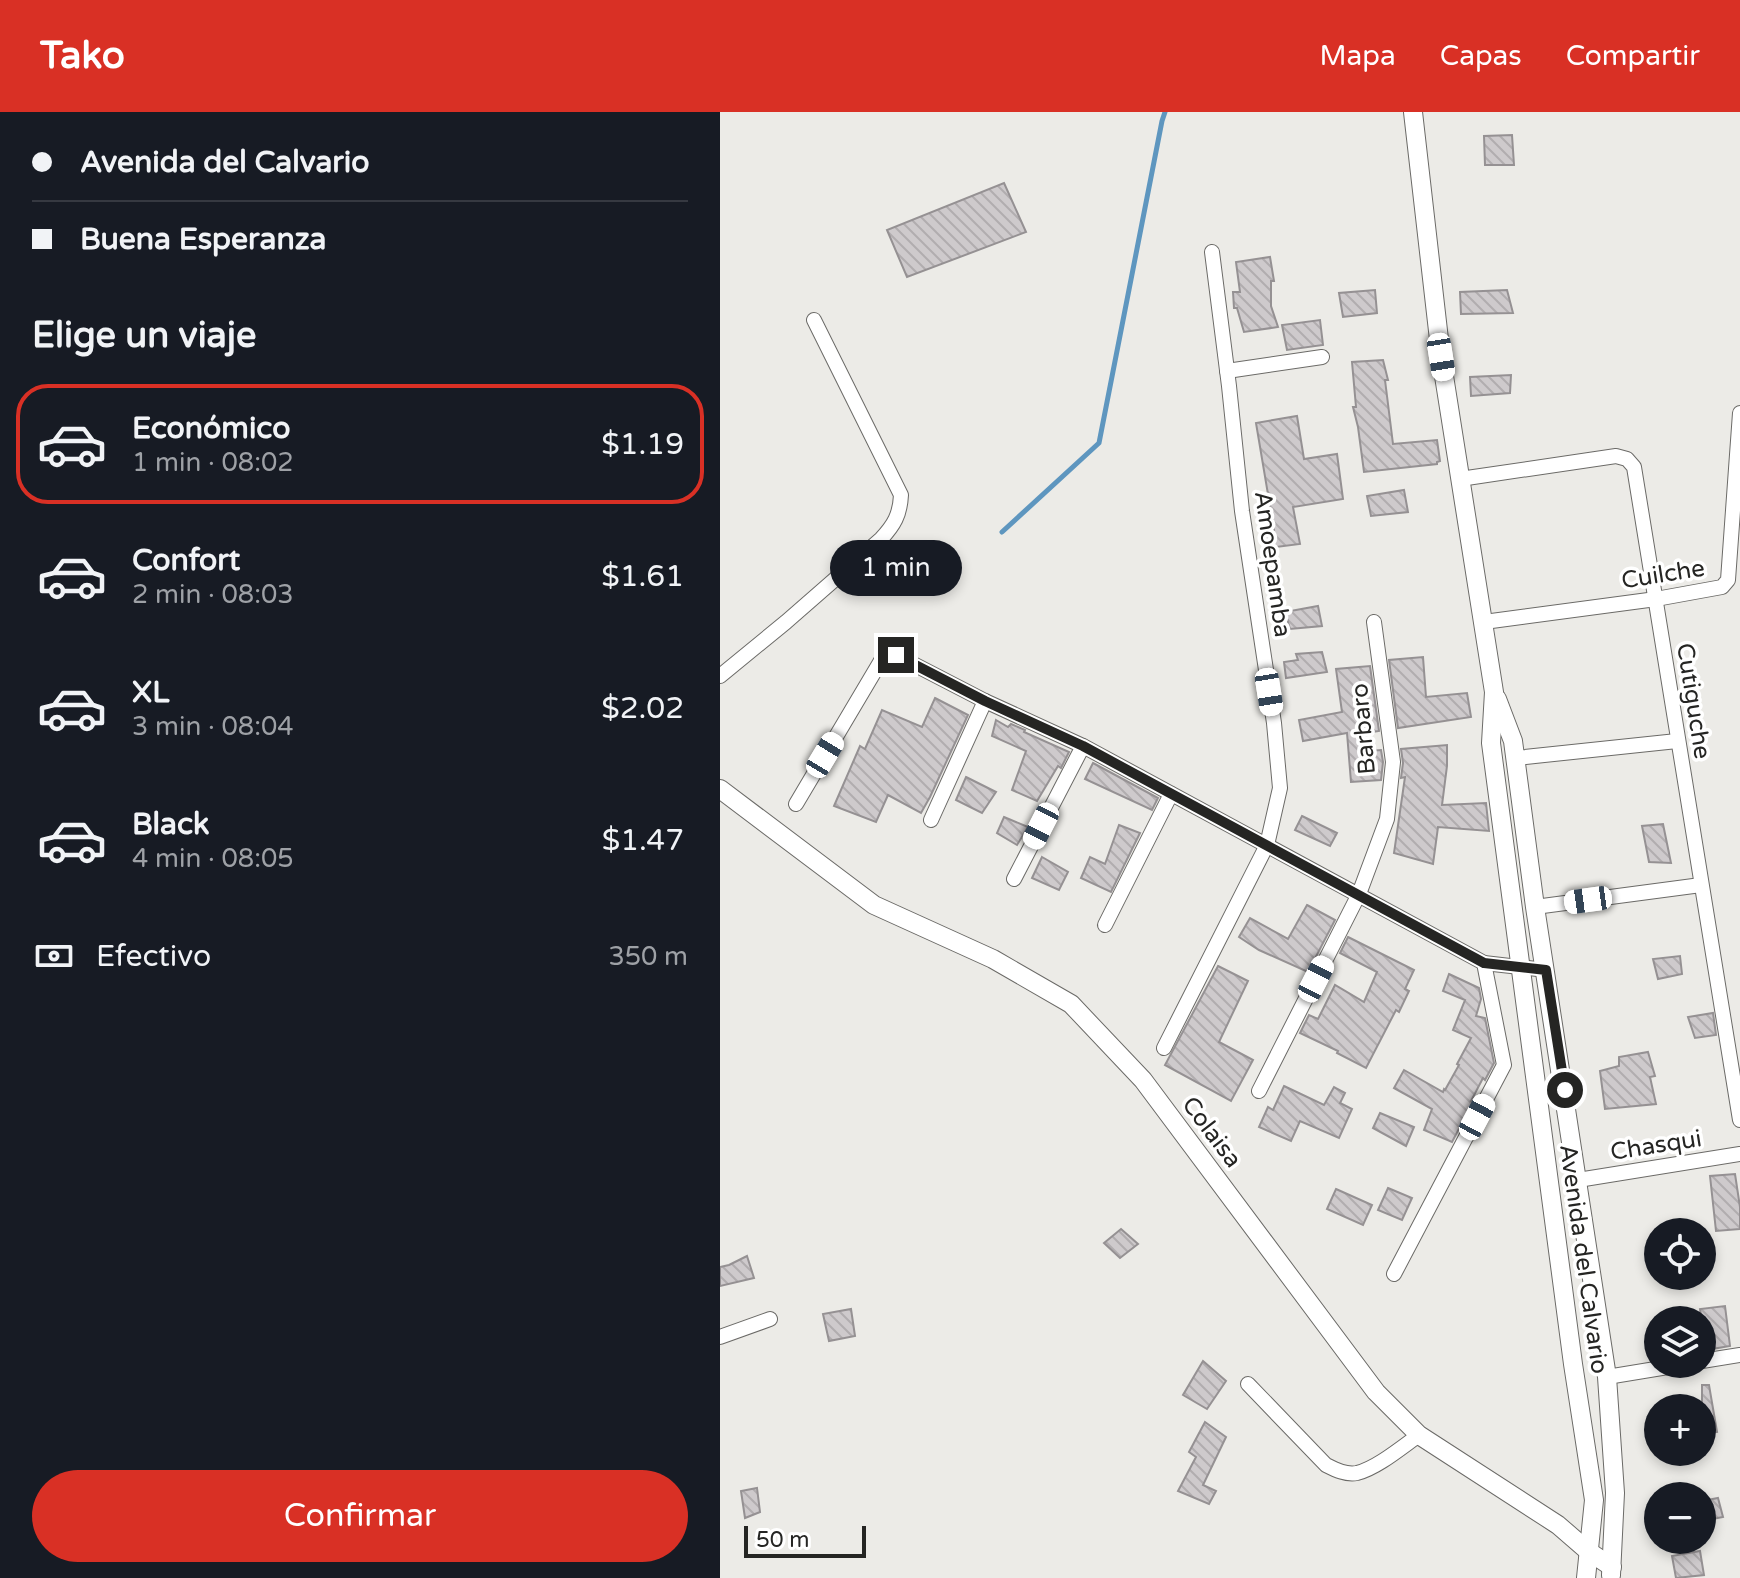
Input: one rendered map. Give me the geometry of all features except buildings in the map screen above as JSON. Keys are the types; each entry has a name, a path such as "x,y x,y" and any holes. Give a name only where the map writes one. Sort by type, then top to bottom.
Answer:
{"street":[{"path":"1413,112 1441,357 1494,692"},
{"name":"Amoepamba","path":"1164,1048 1267,845 1280,788 1274,723 1242,511 1212,252"},
{"path":"720,676 881,539 892,527 900,510 901,495 814,320"},
{"path":"1227,371 1322,357"},
{"name":"Cuilche","path":"1484,622 1722,587 1728,580 1740,413"},
{"name":"Cutiguche","path":"1460,479 1616,456 1627,459 1634,467 1740,1120"},
{"name":"Barbaro","path":"1259,1091 1359,894 1387,819 1393,762 1374,622"},
{"path":"796,804 882,659 896,655 985,701 1083,746 1484,963 1546,970"},
{"name":"Avenida del Calvario","path":"1494,692 1513,741 1516,758 1535,907 1607,1377 1615,1493 1612,1572"},
{"name":"Avenida del Calvario","path":"1494,692 1491,743 1573,1364 1594,1500 1586,1578"},
{"path":"931,820 985,701"},
{"path":"1516,758 1677,741"},
{"path":"1014,879 1083,746"},
{"name":"Colaisa","path":"720,789 874,905 993,959 1071,1004 1143,1080 1376,1392 1419,1435 1558,1525 1612,1572"},
{"path":"1105,925 1171,794"},
{"path":"1535,907 1701,885"},
{"path":"1394,1274 1504,1065 1484,963"},
{"name":"Chasqui","path":"1578,1180 1740,1154"},
{"path":"720,1337 770,1319"},
{"path":"1716,1359 1740,1355"},
{"path":"1607,1377 1644,1371"},
{"path":"1248,1384 1326,1465 1340,1472 1355,1474 1373,1466 1419,1435"}],"waterway":[{"path":"1002,532 1099,443 1165,112"}],"route":[{"path":"896,655 985,701 1083,746 1484,963 1546,970 1565,1090"}]}
